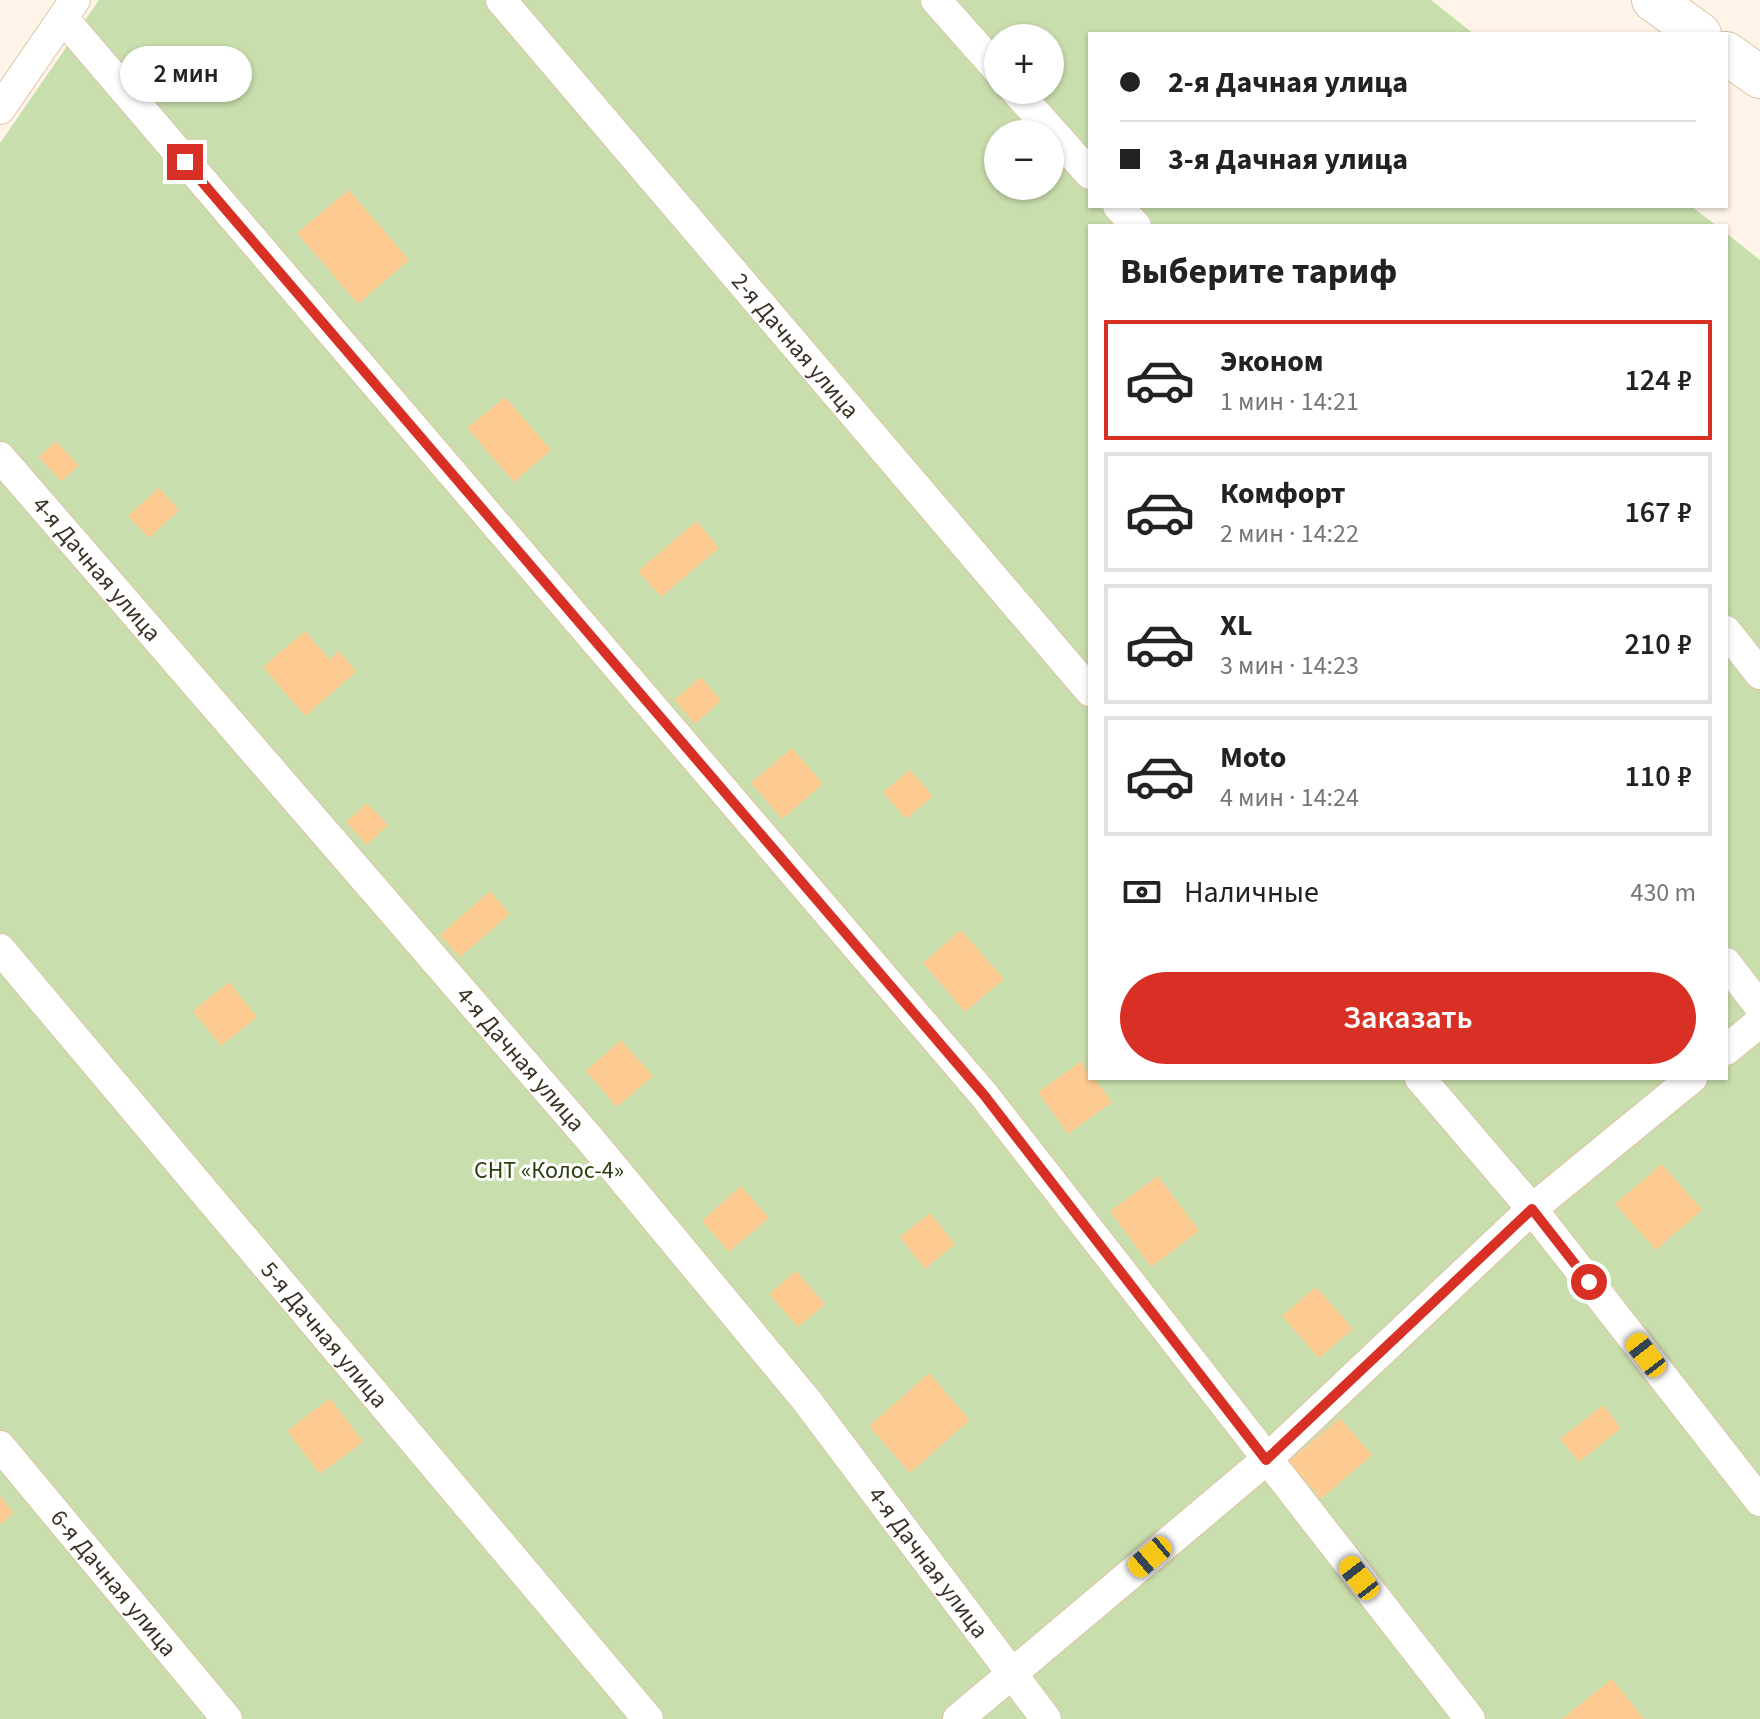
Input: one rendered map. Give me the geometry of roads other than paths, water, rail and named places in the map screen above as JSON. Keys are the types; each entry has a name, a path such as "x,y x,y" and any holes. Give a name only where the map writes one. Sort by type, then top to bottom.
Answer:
{"street":[{"name":"2-я Дачная улица","path":"501,0 1088,689"},
{"path":"936,0 984,54"},
{"path":"1653,0 1697,32"},
{"path":"0,109 69,9 984,1095 1470,1719"},
{"path":"1728,54 1760,77"},
{"path":"1028,104 1088,172"},
{"path":"1120,208 1134,224"},
{"name":"4-я Дачная улица","path":"0,457 589,1138 787,1377 1046,1719"},
{"path":"1728,634 1760,674"},
{"name":"5-я Дачная улица","path":"0,949 648,1719"},
{"path":"1728,966 1760,1007"},
{"path":"1728,1048 1760,1022"},
{"path":"1422,1080 1532,1209 1760,1501"},
{"path":"958,1719 1266,1460 1532,1209 1690,1080"},
{"name":"6-я Дачная улица","path":"0,1446 227,1719"}],"park label":[{"name":"СНТ «Колос-4»","path":"549,1170"}]}
